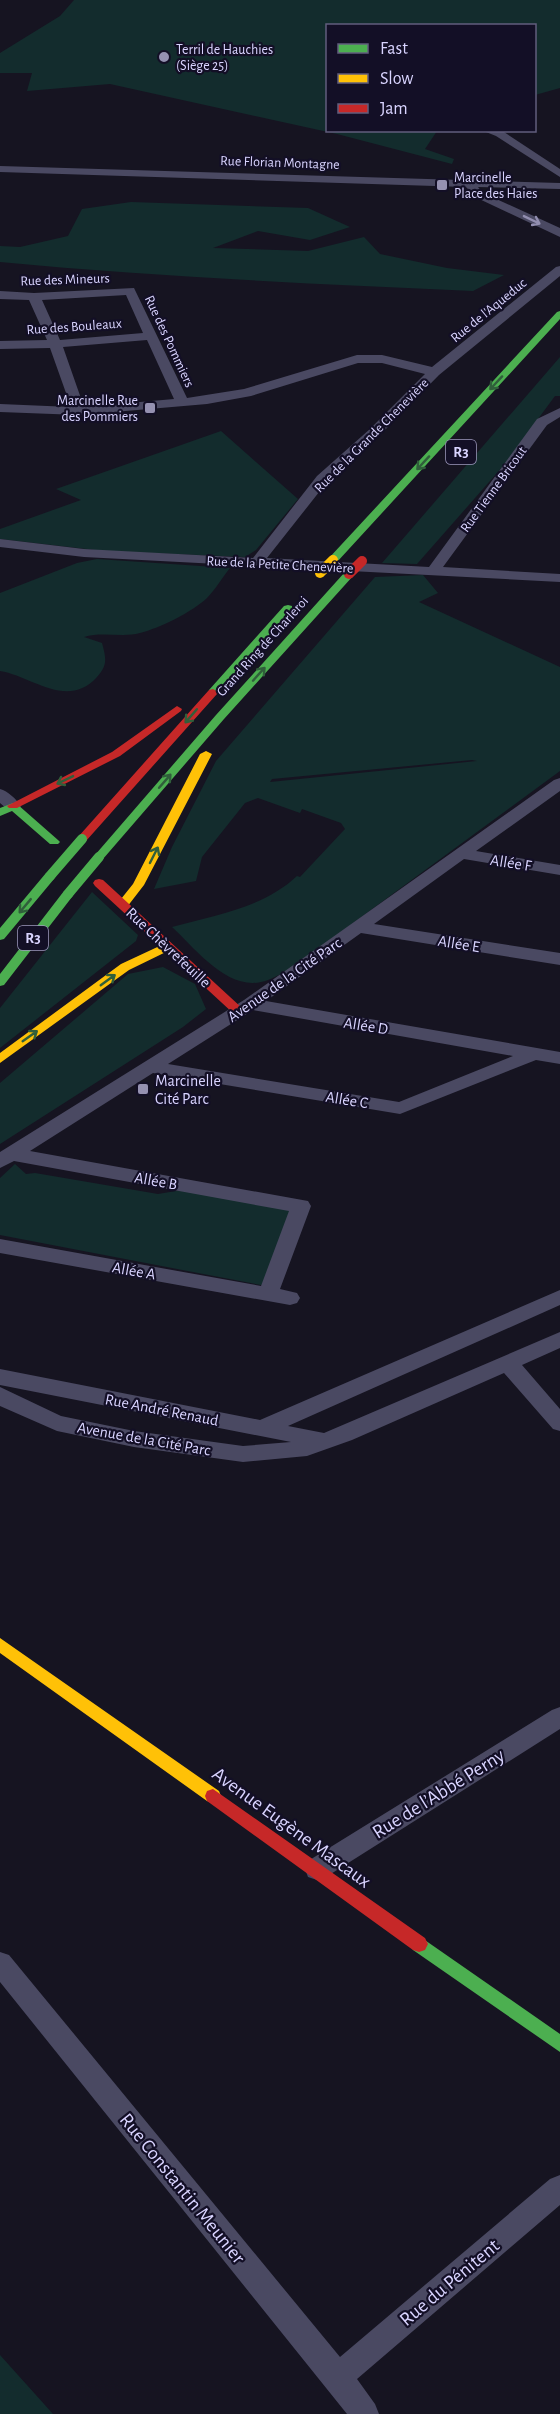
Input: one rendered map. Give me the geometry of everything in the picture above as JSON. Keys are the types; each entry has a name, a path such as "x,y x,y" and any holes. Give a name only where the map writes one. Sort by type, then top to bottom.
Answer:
{"main road":[{"name":"R3","path":"316,577 560,314"},
{"name":"Grand Ring de Charleroi","path":"0,982 99,857 220,717 366,557"},
{"name":"Grand Ring de Charleroi","path":"0,936 82,839 297,598"},
{"path":"54,842 6,809 117,754 173,713 201,687 229,672"},
{"path":"123,904 138,885 212,743 220,717"},
{"name":"Rue Chèvrefeuille","path":"99,883 166,947 244,1008"},
{"path":"0,1059 125,967 166,947"},
{"name":"Avenue Eugène Mascaux","path":"0,1644 560,2044"}],"street":[{"path":"493,132 500,134 560,174"},
{"name":"Rue Florian Montagne","path":"0,169 560,186"},
{"path":"472,182 472,187 479,195 560,233"},
{"name":"Rue de l'Aqueduc","path":"434,372 560,270"},
{"name":"Rue des Mineurs","path":"0,295 34,297 130,291"},
{"name":"Rue des Pommiers","path":"130,291 183,403"},
{"path":"34,297 55,344 79,411"},
{"name":"Rue des Bouleaux","path":"0,345 55,344 150,336"},
{"name":"Rue de la Grande Chenevière","path":"0,408 79,411 183,403 246,393 357,359 382,359 434,372"},
{"name":"Rue de la Grande Chenevière","path":"256,563 322,479 375,432 434,372"},
{"name":"Rue Tienne Bricout","path":"433,571 542,422 560,412"},
{"name":"Rue de la Petite Chenevière","path":"0,543 84,553 560,578"},
{"name":"Avenue de la Cité Parc","path":"6,1158 244,1008 560,783"},
{"path":"0,794 6,809"},
{"path":"535,801 560,805"},
{"name":"Allée F","path":"463,854 560,870"},
{"name":"Allée E","path":"359,927 560,959"},
{"name":"Allée D","path":"244,1008 560,1058"},
{"path":"482,1044 491,1054 488,1073"},
{"name":"Allée C","path":"151,1067 400,1108 534,1054"},
{"name":"Allée B","path":"6,1158 301,1206 268,1294"},
{"name":"Allée A","path":"0,1246 290,1298"},
{"path":"260,1429 560,1297"},
{"name":"Avenue de la Cité Parc","path":"0,1395 8,1401 57,1423 134,1439 243,1454 299,1450 324,1442 560,1340"},
{"path":"507,1362 560,1423"},
{"name":"Rue André Renaud","path":"0,1377 324,1442"},
{"name":"Rue de l’Abbé Perny","path":"317,1869 560,1717"},
{"name":"Rue Constantin Meunier","path":"0,1963 338,2377 365,2414"},
{"name":"Rue du Pénitent","path":"338,2377 560,2188"}],"green space":[{"name":"Terril de Hauchies (Siège 25)","path":"74,0 560,0 560,88 536,95 536,24 326,24 326,132 110,84 27,91 32,73 0,73 0,53 60,16"},
{"name":"Terril de Hauchies (Siège 25)","path":"328,132 436,132 425,149 454,159 452,164"},
{"path":"131,202 308,208 350,227 310,240 258,231 213,248 308,251 364,237 380,254 447,268 504,275 473,291 177,276 0,262 0,246 20,247 68,236 82,209"},
{"path":"560,357 560,396 555,396 504,465 417,564 382,563"},
{"path":"221,431 298,499 256,550 245,557 104,551 0,539 0,529 81,500 56,489"},
{"path":"97,559 230,568 207,598 193,609 166,623 148,631 133,634 84,637 102,643 105,657 101,673 86,686 74,691 62,691 0,671 0,593 77,563"},
{"path":"423,575 438,593 419,602 560,667 560,771 300,962 268,980 254,983 240,981 227,976 215,967 172,927 238,909 284,887 297,876 300,877 345,829 341,823 302,809 300,813 258,798 245,803 202,857 196,881 154,889 172,847 216,761 375,577","holes":["477,761 270,782 272,779"]},
{"path":"92,892 138,935 136,941 0,1048 0,1008"},
{"path":"163,967 195,984 206,1009 183,1027 0,1144 0,1083 128,974"},
{"path":"15,1164 26,1174 35,1173 158,1194 182,1190 289,1208 296,1220 271,1287 0,1235 0,1178"},
{"path":"0,2355 53,2414 0,2414"}],"traffic: fast":[{"path":"333,560 560,314"},
{"path":"99,857 220,717 349,574"},
{"path":"213,692 288,608"},
{"path":"0,813 13,806 54,842"},
{"path":"50,876 82,839"},
{"path":"68,894 99,857"},
{"path":"0,936 50,876"},
{"path":"0,982 68,894"},
{"path":"419,1944 560,2044"}],"traffic: slow":[{"path":"320,573 333,560"},
{"path":"123,904 138,885 206,754"},
{"path":"0,1059 125,967 166,947"},
{"path":"0,1644 213,1796"}],"traffic: jam":[{"path":"349,574 362,561"},
{"path":"82,839 213,692"},
{"path":"13,806 116,754 177,709"},
{"path":"99,883 238,1011"},
{"path":"213,1796 419,1944"}],"place":[{"name":"Terril de Hauchies (Siège 25)","path":"164,57"},
{"name":"Marcinelle Place des Haies","path":"442,185"},
{"name":"Marcinelle Rue des Pommiers","path":"150,408"},
{"name":"Marcinelle Cité Parc","path":"143,1089"}]}
